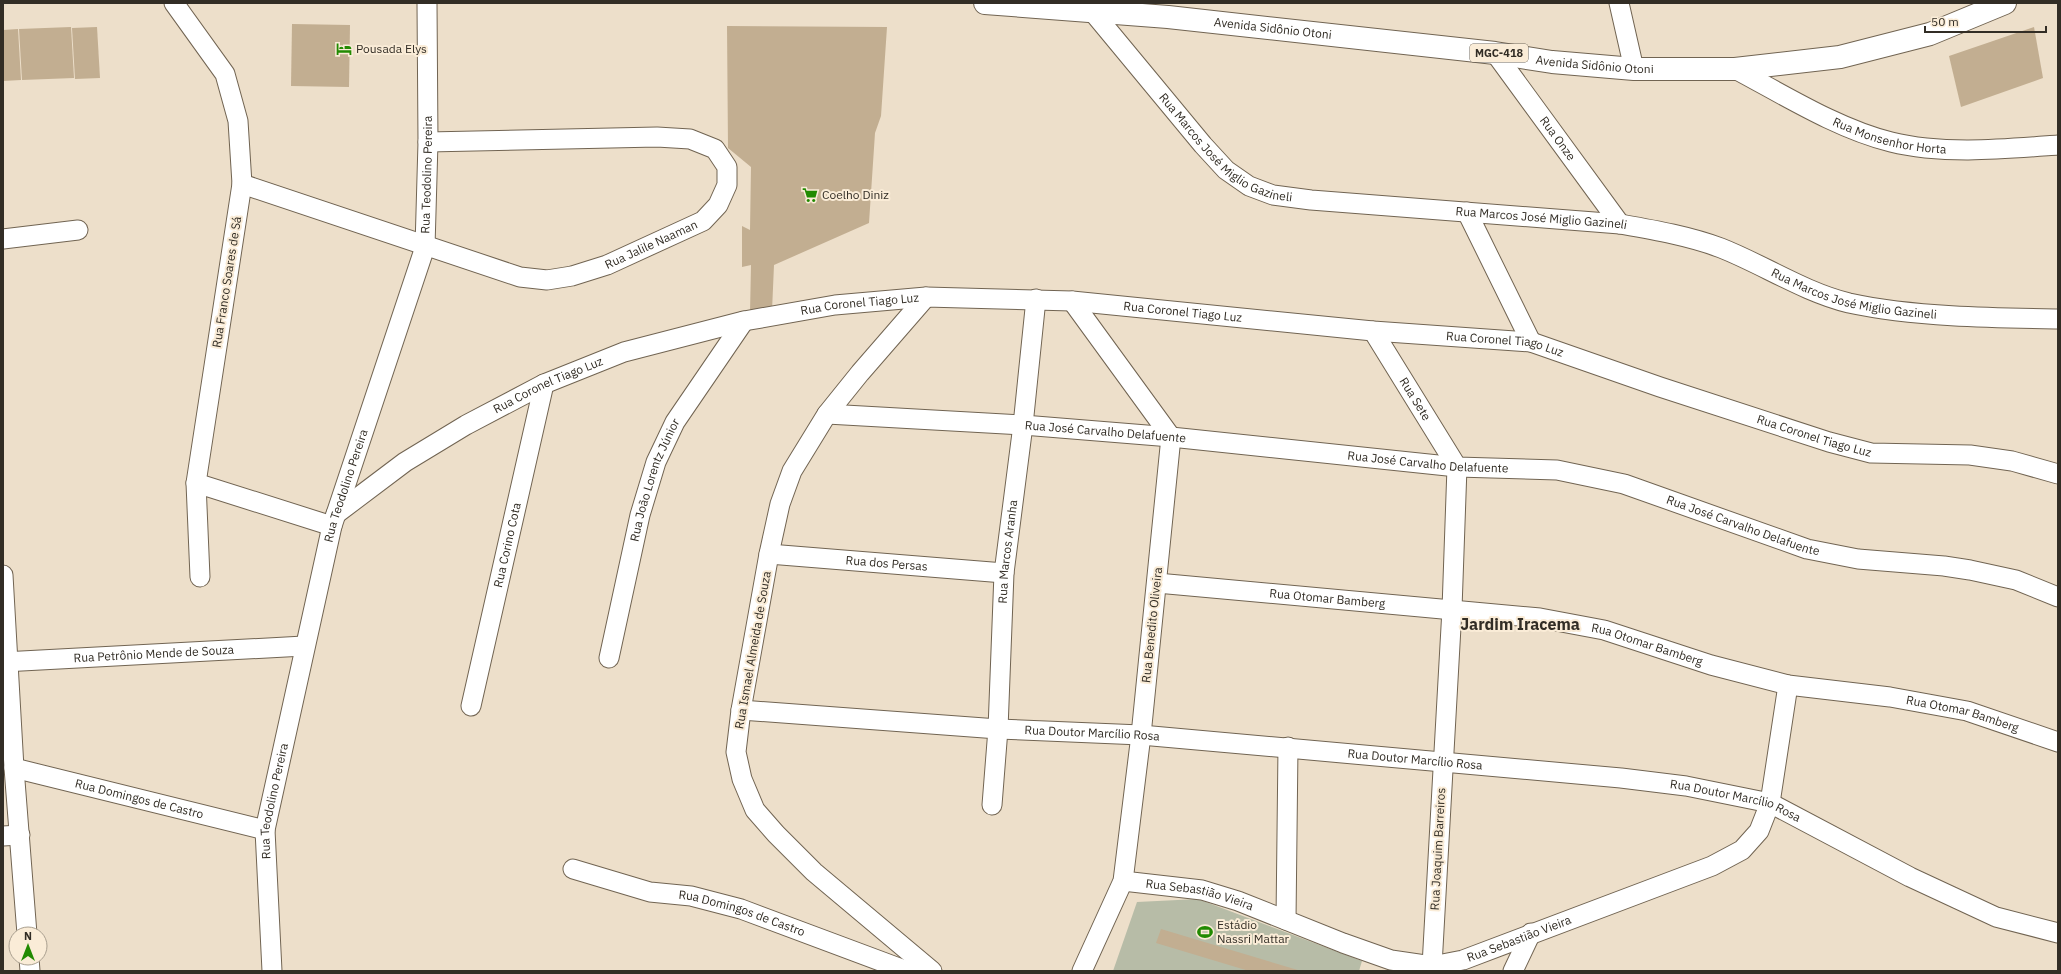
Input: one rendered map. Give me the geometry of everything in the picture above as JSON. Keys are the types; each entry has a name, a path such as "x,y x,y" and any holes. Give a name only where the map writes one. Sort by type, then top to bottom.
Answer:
{"main road":[{"name":"Avenida Sidônio Otoni","path":"985,3 1043,5 1092,11 1176,18 1495,53 1552,62 1634,69 1735,69 1840,57 1930,34 2005,3"}],"street":[{"name":"Rua Franco Soares de Sá","path":"174,3 225,74 238,121 242,184 196,483 200,577"},
{"name":"Rua Teodolino Pereira","path":"272,971 265,830 304,646 334,520 425,247 428,142 427,3"},
{"path":"1619,3 1634,69"},
{"name":"Rua Marcos José Miglio Gazineli","path":"1092,11 1203,145 1226,170 1249,186 1273,194 1311,200 1620,224 1669,233 1720,248 1807,288 1849,302 1899,310 1992,318 2058,319"},
{"name":"Rua Onze","path":"1495,53 1620,224"},
{"name":"Rua Monsenhor Horta","path":"1735,69 1845,126 1892,142 1940,149 2023,148 2058,145"},
{"name":"Rua Jalile Naaman","path":"242,184 425,247 520,277 547,280 572,276 607,264 703,221 718,205 727,185 727,167 715,149 690,139 657,137 428,142"},
{"path":"1467,212 1531,342"},
{"path":"3,239 78,230"},
{"name":"Rua Coronel Tiago Luz","path":"334,520 405,462 466,425 544,384 624,352 744,321 835,305 926,297 1072,301 1373,331 1531,342 1660,387 1829,442 1871,453 1970,455 2012,461 2058,474"},
{"name":"Rua Ismael Almeida de Souza","path":"926,297 860,372 827,414 792,471 780,504 769,554 741,710 736,752 742,779 755,810 776,834 814,872 932,971"},
{"name":"Rua Marcos Aranha","path":"992,805 998,729 1004,573 1023,425 1036,299"},
{"path":"1072,301 1171,437"},
{"name":"Rua João Lorentz Júnior","path":"609,658 640,515 656,462 675,422 744,321"},
{"name":"Rua Sete","path":"1373,331 1457,467"},
{"name":"Rua Corino Cota","path":"471,706 544,384"},
{"name":"Rua José Carvalho Delafuente","path":"827,414 1023,425 1171,437 1457,467 1557,470 1624,484 1807,550 1858,559 1944,566 2016,580"},
{"name":"Rua Benedito Oliveira","path":"1082,971 1122,881 1141,735 1171,437"},
{"name":"Rua Joaquim Barreiros","path":"1432,966 1452,609 1457,467"},
{"path":"196,483 334,520"},
{"name":"Rua dos Persas","path":"769,554 1004,573"},
{"path":"3,575 5,662 14,768 12,836 26,926"},
{"path":"2016,580 2058,582"},
{"path":"2016,580 2058,597"},
{"name":"Rua Otomar Bamberg","path":"1157,583 1540,618 1604,630 1711,665 1788,685 1890,697 1967,712 2058,742"},
{"name":"Rua Petrônio Mende de Souza","path":"5,662 304,646"},
{"name":"Rua Sebastião Vieira","path":"1122,881 1202,890 1238,901 1343,943 1391,960 1432,966 1464,960 1531,933 1712,866 1742,850 1759,831 1770,803 1788,685"},
{"name":"Rua Doutor Marcílio Rosa","path":"741,710 998,729 1141,735 1621,778 1686,786 1770,803 1910,877 1989,914 2058,933"},
{"path":"1286,920 1288,747"},
{"name":"Rua Domingos de Castro","path":"14,768 265,830"},
{"name":"Rua Domingos de Castro","path":"573,869 650,892 691,896 735,907 907,971"},
{"path":"1512,971 1531,933"}],"green space":[{"name":"Estádio Nassri Mattar","path":"1198,899 1362,961 1359,971 1113,971 1137,902"}],"building":[{"path":"292,24 350,25 349,87 291,86"},
{"name":"Coelho Diniz","path":"727,26 887,27 881,116 875,133 869,223 774,265 772,311 750,313 751,265 742,267 742,226 750,230 751,167 728,148"},
{"path":"71,27 74,78 22,80 19,29"},
{"path":"97,27 100,78 75,79 72,28"},
{"path":"2034,27 2043,78 1961,107 1949,56"},
{"path":"18,29 21,80 3,81 3,30"},
{"path":"1161,929 1301,971 1249,971 1156,943"}],"place":[{"name":"Pousada Elys","path":"344,49"},
{"name":"Coelho Diniz","path":"810,195"},
{"name":"Estádio Nassri Mattar","path":"1205,932"}],"district":[{"name":"Jardim Iracema","path":"1520,624"}]}
